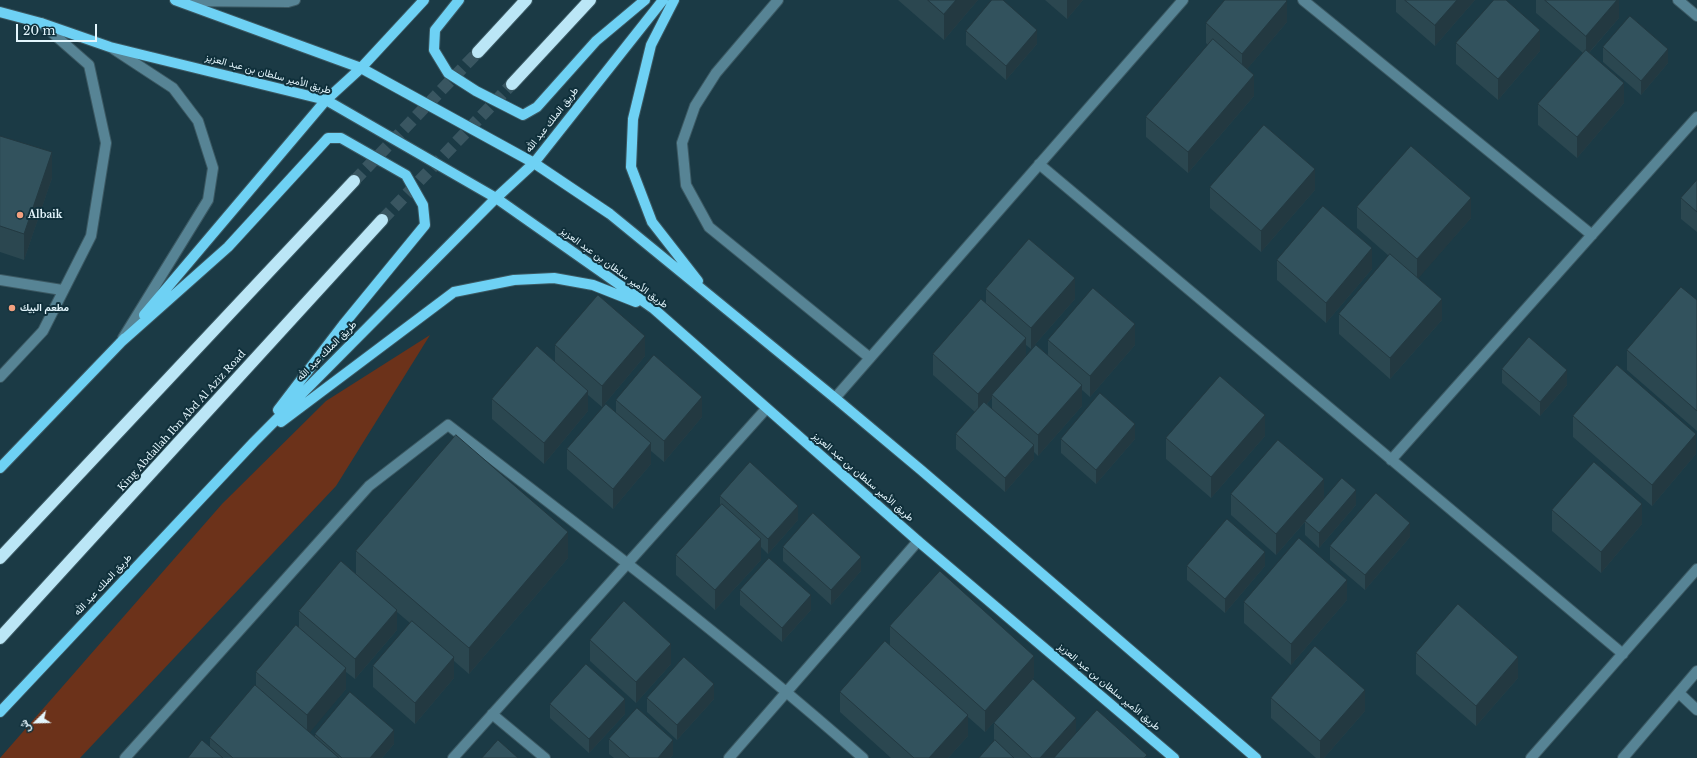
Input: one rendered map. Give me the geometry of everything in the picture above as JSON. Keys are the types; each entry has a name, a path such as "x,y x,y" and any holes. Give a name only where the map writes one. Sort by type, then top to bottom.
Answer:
{"highway":[{"path":"478,52 526,0"},
{"path":"512,84 590,0"},
{"path":"0,558 354,181"},
{"name":"King Abdallah Ibn Abd Al Aziz Road","path":"0,638 382,220"}],"main road":[{"path":"177,0 361,68 534,163 610,214 836,398 1256,758"},
{"path":"0,468 120,344 326,100 361,68 424,0"},
{"path":"459,0 435,30 434,50 448,73 476,91 523,115 537,107 596,41 645,0"},
{"name":"طريق الملك عبد الله","path":"0,712 254,442 496,198 534,163 662,0"},
{"path":"674,0 651,45 633,119 632,167 652,222 710,295"},
{"name":"طريق الأمير سلطان بن عبد العزيز","path":"0,12 41,23 110,47 326,100 496,198 654,310 918,541 1174,758"},
{"path":"120,344 228,248 328,138 342,138 406,176 423,205 425,225 343,325 254,442"},
{"path":"254,442 454,292 514,280 554,278 593,285 654,310"}],"street":[{"path":"177,0 288,2 295,0"},
{"path":"778,0 716,72 695,106 682,143 686,185 709,227 870,358"},
{"path":"836,398 1183,0"},
{"path":"1303,0 1592,235"},
{"path":"1678,0 1697,16"},
{"path":"0,377 42,331 91,236 106,143 89,65 41,23"},
{"path":"110,47 173,88 198,121 213,168 208,200 120,344"},
{"path":"1391,460 1697,117"},
{"path":"1039,164 1623,654"},
{"path":"0,280 62,290"},
{"path":"453,758 766,409"},
{"path":"125,758 369,486 448,425 628,563 787,691 864,758"},
{"path":"729,758 918,541"},
{"path":"1531,758 1697,569"},
{"path":"1623,758 1697,671"},
{"path":"1679,693 1697,710"},
{"path":"492,714 545,758"}],"shaded area":[{"path":"430,335 336,486 80,758 0,758 222,504 326,401"}],"building":[{"path":"928,0 956,0 944,14"},
{"path":"992,0 1003,0 1037,30 1006,66 966,31"},
{"path":"1225,0 1287,1 1242,54 1206,23"},
{"path":"1405,0 1457,0 1435,25"},
{"path":"1494,0 1506,0 1540,30 1498,79 1456,43"},
{"path":"1545,0 1617,0 1586,36"},
{"path":"1630,16 1668,49 1641,81 1603,47"},
{"path":"1213,39 1254,75 1188,152 1146,117"},
{"path":"1586,50 1624,83 1577,137 1538,104"},
{"path":"1264,125 1315,169 1261,231 1210,187"},
{"name":"Albaik","path":"0,136 52,152 24,234 0,226"},
{"path":"1411,146 1471,198 1417,259 1357,207"},
{"path":"1697,180 1697,212 1681,198"},
{"path":"1323,206 1372,248 1326,303 1277,260"},
{"path":"1029,239 1075,278 1031,328 986,289"},
{"path":"1390,254 1442,299 1390,358 1339,314"},
{"path":"1681,287 1697,300 1697,411 1627,350"},
{"path":"1093,288 1135,324 1090,376 1048,340"},
{"path":"598,295 645,336 602,386 555,345"},
{"path":"981,299 1026,338 978,394 933,354"},
{"path":"1529,337 1567,370 1540,402 1502,369"},
{"path":"1036,345 1082,385 1038,435 992,395"},
{"path":"537,346 588,391 544,443 492,399"},
{"path":"654,355 702,397 664,441 616,400"},
{"path":"1617,365 1696,434 1652,485 1573,416"},
{"path":"1220,376 1265,415 1211,477 1166,438"},
{"path":"1100,393 1135,424 1096,470 1061,439"},
{"path":"984,402 1034,445 1005,478 956,434"},
{"path":"606,404 651,443 613,489 567,449"},
{"path":"456,435 568,532 469,648 356,551"},
{"path":"1278,440 1324,479 1276,534 1231,494"},
{"path":"750,462 798,506 768,539 720,496"},
{"path":"1594,462 1642,504 1601,552 1552,510"},
{"path":"1342,478 1356,490 1319,533 1305,521"},
{"path":"1376,493 1410,523 1365,575 1330,546"},
{"path":"722,504 761,539 715,590 676,555"},
{"path":"813,513 861,557 831,590 783,547"},
{"path":"1227,519 1265,552 1225,599 1187,566"},
{"path":"1299,538 1347,580 1291,644 1244,602"},
{"path":"769,558 811,595 782,628 740,590"},
{"path":"341,561 397,610 355,659 299,611"},
{"path":"940,571 1034,656 985,711 890,626"},
{"path":"624,601 671,644 636,682 590,640"},
{"path":"1458,604 1518,657 1476,706 1416,653"},
{"path":"412,621 454,657 415,703 373,666"},
{"path":"296,625 346,668 307,715 256,672"},
{"path":"885,641 968,715 929,758 914,758 840,692"},
{"path":"1315,646 1365,690 1320,741 1271,698"},
{"path":"684,657 714,684 677,725 647,698"},
{"path":"586,664 625,699 589,739 550,704"},
{"path":"1033,679 1076,718 1040,758 1032,758 994,723"},
{"path":"255,685 339,758 233,758 210,738"},
{"path":"350,692 394,730 370,758 342,758 315,734"},
{"path":"637,708 673,740 658,758 630,758 609,739"},
{"path":"1097,710 1147,755 1144,758 1054,758"},
{"path":"202,740 223,758 188,758"},
{"path":"498,740 518,758 482,758"},
{"path":"995,740 1014,758 979,758"}],"tunnel":[{"path":"354,181 478,52"},
{"path":"382,220 512,84"}],"place":[{"name":"Albaik","path":"20,215"},
{"name":"مطعم البيك","path":"12,308"}]}
